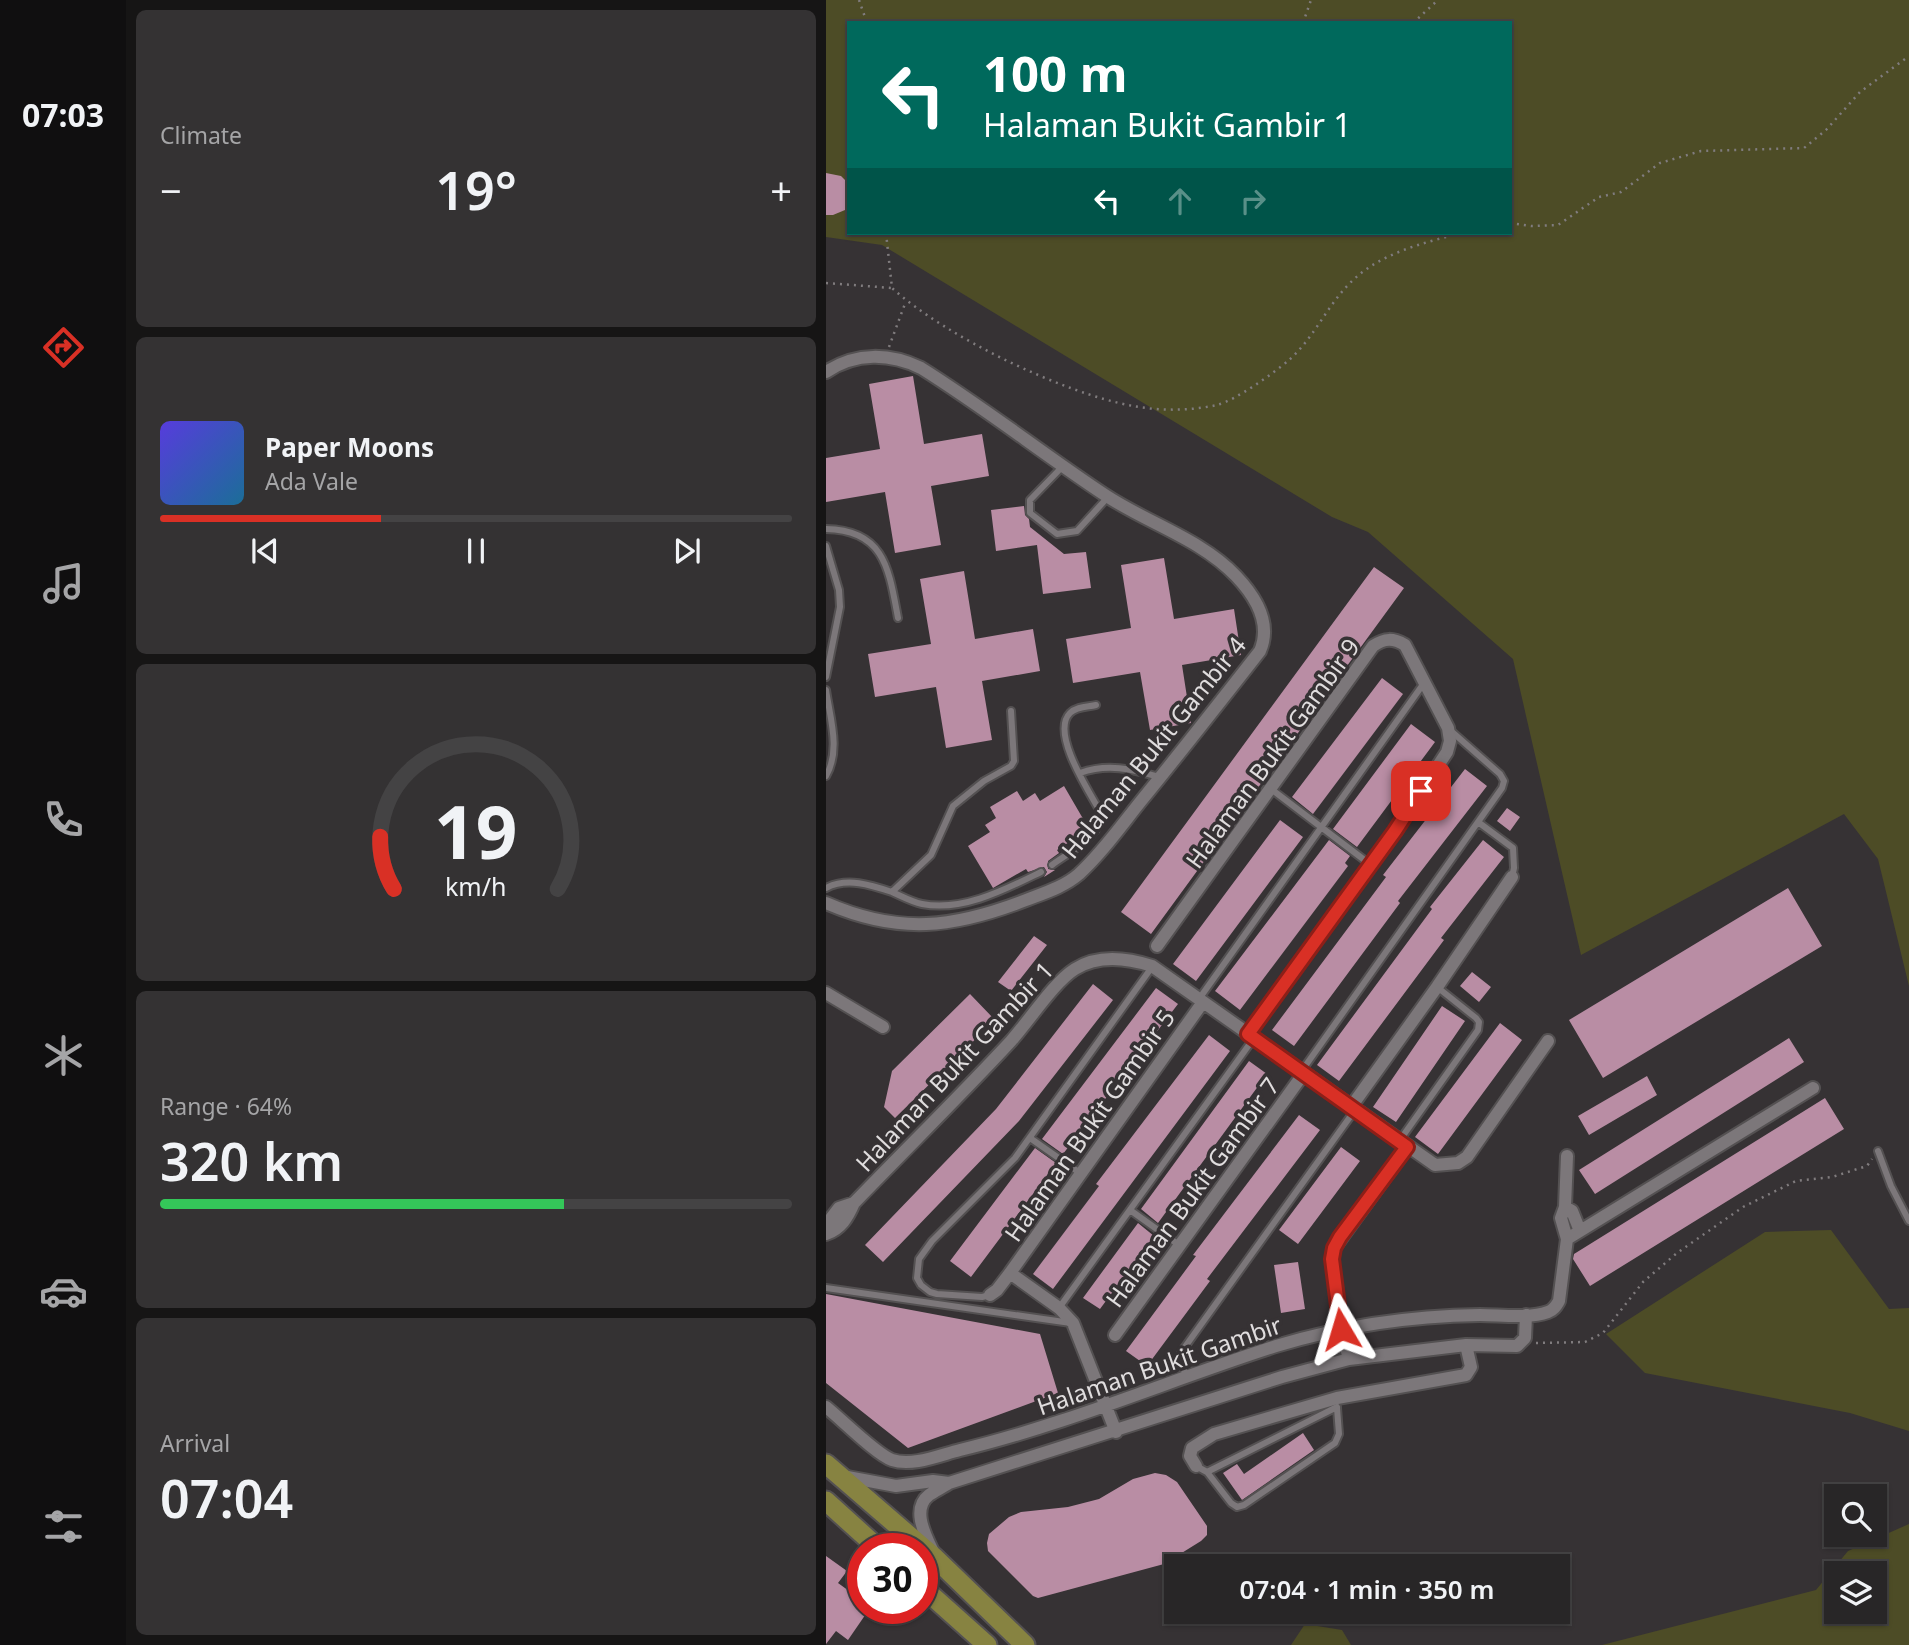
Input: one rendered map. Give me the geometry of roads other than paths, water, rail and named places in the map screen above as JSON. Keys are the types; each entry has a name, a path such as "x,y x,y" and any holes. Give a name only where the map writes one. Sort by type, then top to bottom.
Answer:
{"main road":[{"path":"833,1470 906,1533"},
{"path":"826,1501 861,1533"},
{"path":"938,1561 1025,1645"},
{"path":"938,1602 986,1645"}],"street":[{"name":"Halaman Bukit Gambir 4","path":"826,372 837,365 863,358 886,356 905,360 942,382 1108,497 1227,567 1257,604 1265,630 1260,652 1100,852 1077,876 1062,886 978,918 927,926 848,913 826,903"},
{"name":"Halaman Bukit Gambir 9","path":"1157,946 1373,646 1381,640 1390,639 1405,645 1448,728"},
{"path":"1251,1036 1447,752 1450,741 1448,728"},
{"path":"1353,1109 1512,877"},
{"name":"Halaman Bukit Gambir 1","path":"826,1234 836,1230 849,1215 854,1203 998,1055 1058,985 1074,969 1091,962 1112,958 1132,959 1152,966 1435,1165 1463,1160 1548,1041"},
{"path":"826,993 883,1027"},
{"name":"Halaman Bukit Gambir 5","path":"990,1295 1010,1273 1201,1000"},
{"name":"Halaman Bukit Gambir 7","path":"1115,1335 1302,1073"},
{"path":"1567,1239 1813,1088"},
{"path":"1349,1359 1341,1329 1332,1259 1334,1248 1403,1144"},
{"name":"Halaman Bukit Gambir","path":"826,1407 882,1454 893,1461 907,1462 1052,1425 1277,1346 1341,1329 1457,1315 1526,1315 1548,1312 1555,1308 1559,1301 1567,1239 1561,1217 1565,1207 1567,1156"},
{"name":"Halaman Bukit Gambir 1","path":"826,1225 839,1208 854,1203"},
{"path":"1565,1207 1572,1211 1580,1231"},
{"name":"Halaman Bukit Gambir 5","path":"1010,1273 1059,1308 1073,1323 1116,1432"},
{"path":"925,1533 922,1504 929,1494 949,1483 1282,1377 1349,1359 1466,1345 1517,1346 1525,1338 1526,1315"},
{"path":"1201,1469 1190,1456 1192,1448 1214,1434 1337,1403 1466,1375 1471,1367 1466,1345"},
{"path":"833,1470 896,1486 933,1480 949,1483"}],"lane":[{"path":"1063,466 1030,500 1030,513 1057,534 1077,531 1108,497"},
{"path":"826,529 854,533 876,547 884,558 890,575 898,618"},
{"path":"826,545 839,590 840,607 826,677"},
{"path":"1201,1000 1425,681"},
{"path":"826,690 835,749 826,776"},
{"path":"1052,865 1091,836 1101,823 1101,813 1067,746 1065,721 1076,709 1096,705"},
{"path":"892,892 931,855 953,806 1014,761 1011,711"},
{"path":"1302,1073 1502,789 1504,781 1448,728"},
{"path":"1080,773 1093,768 1112,766 1160,777"},
{"path":"1271,789 1371,865"},
{"path":"1478,822 1513,848 1512,877"},
{"path":"826,888 838,883 856,883 892,892 921,904 943,905 990,894 1041,872"},
{"path":"990,1295 982,1297 930,1292 921,1285 918,1278 919,1259 932,1241 1015,1158 1152,966"},
{"path":"1403,1144 1478,1030 1479,1022 1476,1018 1437,987"},
{"path":"1059,1308 1251,1036"},
{"path":"1186,1378 1180,1357 1182,1350 1353,1109"},
{"path":"1030,1138 1080,1173"},
{"path":"1878,1151 1891,1186 1909,1221"},
{"path":"1130,1210 1180,1245"},
{"path":"826,1288 1073,1323"},
{"path":"1337,1403 1339,1434 1335,1443 1244,1505 1237,1507 1231,1503 1201,1469 1337,1403"}]}
